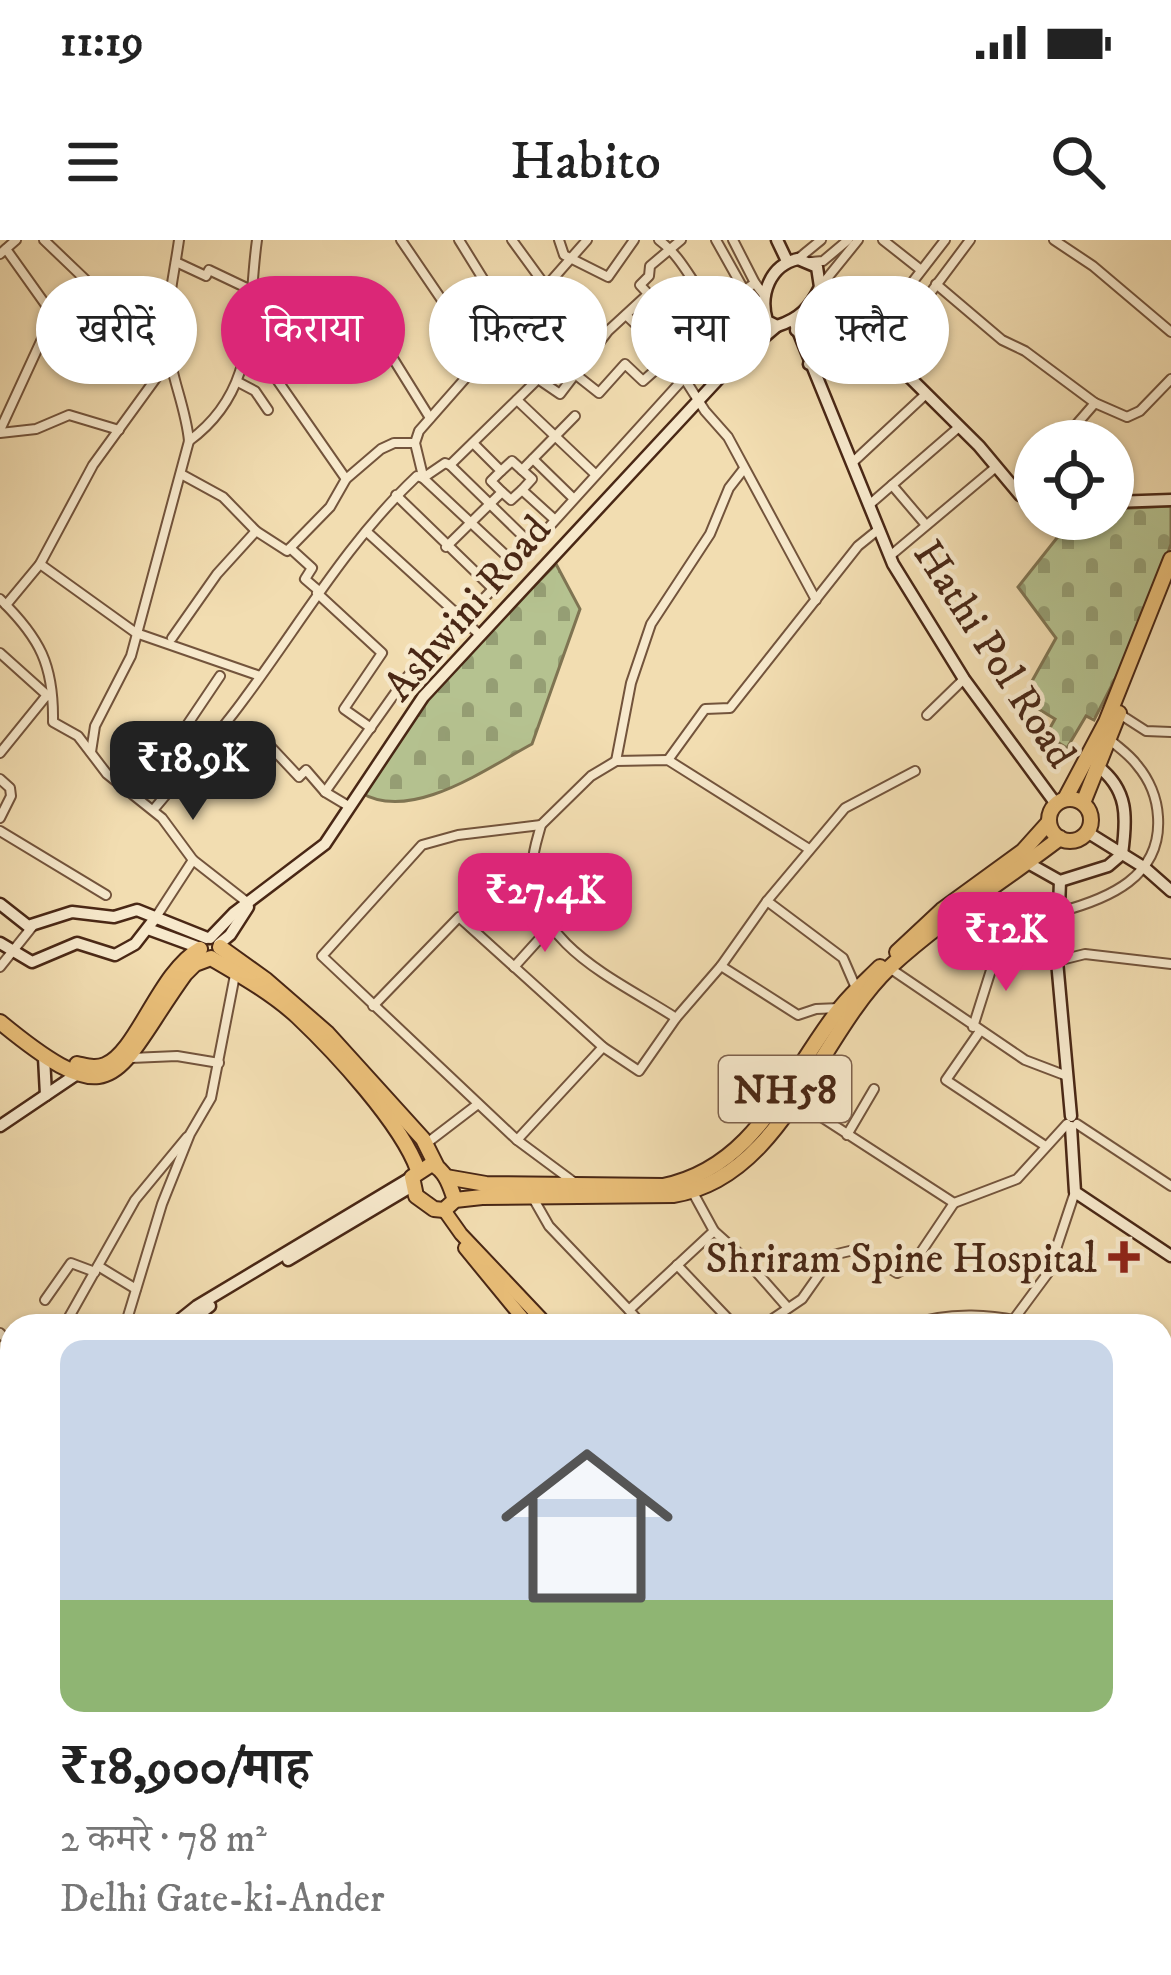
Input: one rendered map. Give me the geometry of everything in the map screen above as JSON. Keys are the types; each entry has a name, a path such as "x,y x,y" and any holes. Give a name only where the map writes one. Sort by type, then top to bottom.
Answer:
{"highway":[{"name":"NH58","path":"444,1206 690,1187 752,1156 889,968 1060,838 1075,840 1087,832 1091,817 1083,803 1171,559"},
{"name":"NH58","path":"415,1177 441,1171 486,1184 690,1187 723,1162 754,1136 856,989 942,910 1023,851 1049,821 1115,712 1171,586"},
{"path":"1060,801 1083,803"},
{"path":"1049,821 1060,838"},
{"path":"209,947 266,980 327,1033 427,1144 441,1171 444,1206 416,1196 411,1150 295,1014 209,947"},
{"path":"0,1011 58,1055 82,1066 106,1065 121,1052 178,966 209,947"},
{"path":"0,1022 44,1057 77,1074 108,1075 130,1058 181,978 209,947"}],"main road":[{"path":"777,240 821,276"},
{"path":"771,282 775,274 799,261"},
{"path":"771,323 795,330"},
{"path":"771,331 777,326"},
{"name":"Ashwini Road","path":"209,947 226,920 320,849 423,698 714,384"},
{"name":"Hathi Pol Road","path":"818,384 890,556 931,630 1060,801"},
{"path":"919,384 1014,487"},
{"path":"1134,501 1171,500"},
{"path":"1028,862 1060,881 1108,866 1122,854 1123,796 1096,765"},
{"path":"1087,832 1144,868 1171,892"},
{"path":"1060,881 1057,961 1075,1192 1171,1256"},
{"path":"0,904 33,926 72,912 114,917 137,910 209,947"},
{"path":"0,943 32,962 81,943 115,955 129,949 156,917"},
{"path":"148,929 209,947"},
{"path":"44,1057 46,1094"},
{"path":"0,1126 77,1074"},
{"path":"187,1314 415,1177"},
{"path":"199,1314 415,1177"},
{"path":"444,1206 520,1314"},
{"path":"444,1206 461,1234 537,1314"}],"street":[{"path":"16,240 3,252 36,294"},
{"path":"44,240 82,276"},
{"path":"173,276 179,240"},
{"path":"253,276 257,240"},
{"path":"401,240 429,281"},
{"path":"459,240 482,276"},
{"path":"512,240 538,276"},
{"path":"559,240 571,261 608,278 634,240"},
{"path":"558,276 587,240"},
{"path":"659,240 681,258 690,276"},
{"path":"649,276 650,266 681,240"},
{"path":"716,240 736,276"},
{"path":"733,240 751,276"},
{"path":"799,261 821,240"},
{"path":"799,261 823,261 848,240"},
{"path":"829,276 859,240"},
{"path":"883,240 921,271"},
{"path":"917,276 945,240"},
{"path":"943,276 970,240"},
{"path":"1054,240 1112,281 1171,332"},
{"path":"176,262 206,276 209,270 222,276"},
{"path":"949,294 1002,340 1025,351 1095,404 1126,417 1140,411 1171,380"},
{"path":"607,335 631,310"},
{"path":"626,315 631,320"},
{"path":"0,431 36,350"},
{"path":"588,384 599,393 626,364 631,369"},
{"path":"405,378 430,418"},
{"path":"152,384 93,465 40,564 3,602 37,641 52,674 53,722 78,736 106,774 154,809 193,860 249,904"},
{"path":"91,752 95,726 131,656 181,473 188,441 178,384"},
{"path":"188,441 212,424 237,384"},
{"path":"242,384 255,391 268,410"},
{"path":"281,384 346,479"},
{"path":"423,478 415,443 418,430 459,384"},
{"path":"450,465 533,384"},
{"path":"545,384 560,394 568,384"},
{"path":"326,792 405,679 679,384"},
{"path":"690,384 764,497 816,600"},
{"path":"852,463 927,392"},
{"path":"517,400 595,474"},
{"path":"1081,420 1095,404"},
{"path":"0,431 55,424 69,415 119,430"},
{"path":"522,470 575,416"},
{"path":"869,505 959,427"},
{"path":"181,473 223,497 256,531 287,551 330,507 346,479 381,449 394,443 415,443"},
{"path":"473,443 501,471"},
{"path":"533,459 573,498"},
{"path":"512,461 522,470 532,479 511,500 491,481 512,461"},
{"path":"423,478 445,463 450,465 532,545"},
{"path":"890,556 996,466"},
{"path":"616,761 631,683 651,624 710,534 729,488 743,470"},
{"path":"154,809 224,726 318,592 396,495 417,476 514,564"},
{"path":"892,485 926,526"},
{"path":"522,490 554,520"},
{"path":"446,547 502,492"},
{"path":"396,495 493,589"},
{"path":"668,760 705,709 730,708 858,546 879,529"},
{"path":"172,638 217,574 256,531"},
{"path":"367,532 480,635"},
{"path":"290,548 312,568 305,579 382,653 344,709 371,728"},
{"path":"40,564 136,633 260,676"},
{"path":"0,653 50,698"},
{"path":"187,770 183,731 220,676"},
{"path":"927,715 964,679"},
{"path":"0,753 50,698"},
{"path":"1115,712 1146,731 1171,732"},
{"path":"224,726 260,753 269,745 299,776 306,770 326,792 350,807"},
{"path":"1059,912 1105,898 1144,868 1156,838 1154,796 1139,766 1109,739"},
{"path":"676,1018 568,948 540,912 532,863 541,825 592,776 616,761 668,760 809,849"},
{"path":"373,1006 459,917 603,1047 638,1071 767,901 845,808 915,772"},
{"path":"0,779 11,796 0,818"},
{"path":"541,825 458,835 422,845 322,956 517,1140 575,1183"},
{"path":"0,831 106,896"},
{"path":"156,917 193,860"},
{"path":"767,901 842,958 856,989"},
{"path":"947,922 999,948 1057,961 1085,954 1171,964"},
{"path":"0,967 33,926"},
{"path":"514,968 551,926"},
{"path":"999,948 976,1029 946,1080 1044,1145"},
{"path":"721,966 798,1015 840,1008"},
{"path":"889,968 1024,1060 1069,1076"},
{"path":"129,1314 162,1204 190,1134 211,1099 236,972"},
{"path":"517,1140 603,1047"},
{"path":"130,1058 177,1056 219,1063"},
{"path":"847,1135 874,1089"},
{"path":"794,1099 955,1204"},
{"path":"427,1144 478,1104"},
{"path":"779,1314 802,1299 833,1255 858,1249 897,1273 913,1264 955,1204 1017,1179 1044,1145 1071,1123 1169,1182"},
{"path":"71,1314 142,1189 190,1134"},
{"path":"690,1187 714,1231 788,1308"},
{"path":"1018,1314 1048,1273 1075,1192"},
{"path":"532,1196 549,1226 632,1314"},
{"path":"629,1310 714,1231"},
{"path":"45,1300 70,1263 96,1269 136,1289"},
{"path":"677,1265 724,1314"}],"green space":[{"path":"1171,506 1171,544 1130,650 1094,720 1086,716 1067,748 1046,735 1055,719 1022,699 1056,638 1018,587 1055,540 1134,540 1134,508"},
{"path":"556,564 580,609 532,744 425,797 380,800 360,792 433,687"}],"place":[{"name":"Shriram Spine Hospital","path":"1124,1257"}]}
